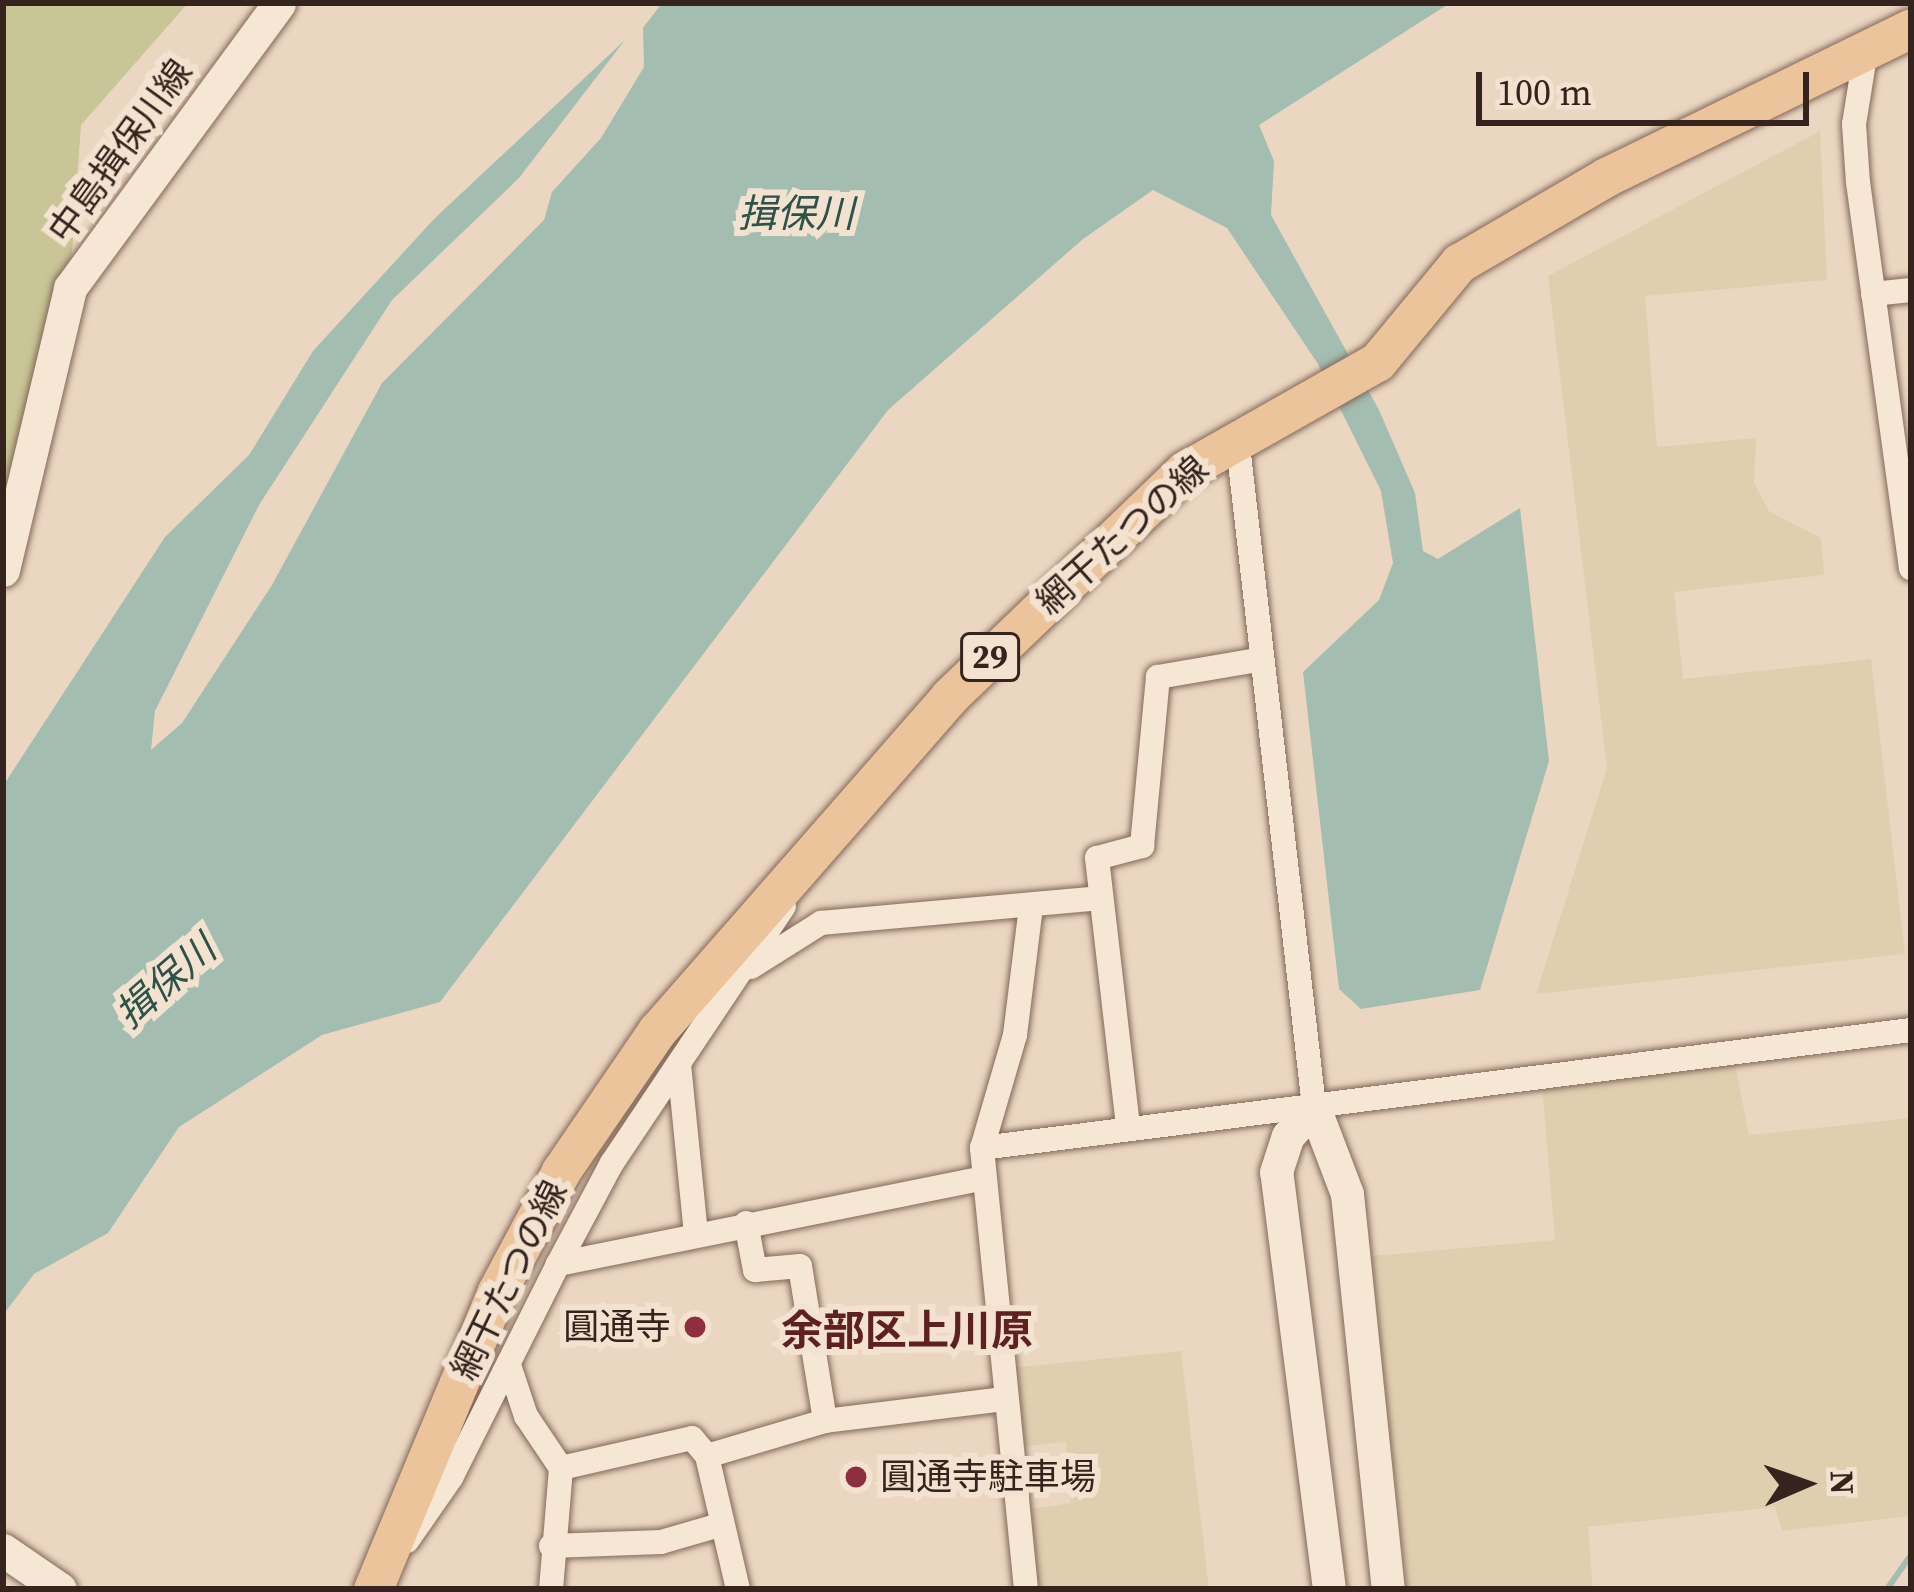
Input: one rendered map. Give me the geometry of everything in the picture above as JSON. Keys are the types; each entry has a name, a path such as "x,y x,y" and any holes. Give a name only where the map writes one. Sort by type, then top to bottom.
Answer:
{"main road":[{"name":"網干たつの線","path":"373,1589 497,1291 561,1171 657,1031 805,857 1060,588 1184,471 1377,362 1428,293 1497,237 1911,28"}],"street":[{"name":"中島揖保川線","path":"3,570 70,288 279,3"},
{"path":"1866,50 1854,124 1911,568"},
{"path":"1873,294 1911,290"},
{"path":"1237,437 1257,660 1314,1106 1347,1194 1388,1589"},
{"path":"1128,1126 1096,858 1142,846 1158,677 1257,660"},
{"path":"373,1589 451,1478 510,1368 557,1264 679,1064 746,970 805,857"},
{"path":"746,970 821,923 1101,898"},
{"path":"1026,1589 980,1179 982,1148 1016,1034 1030,907"},
{"path":"982,1148 1911,1030"},
{"path":"679,1064 696,1233"},
{"path":"1314,1106 1288,1136 1276,1172 1329,1589"},
{"path":"557,1264 980,1179"},
{"path":"746,1223 755,1270 800,1266 825,1421"},
{"path":"510,1368 526,1416 561,1468 551,1589"},
{"path":"707,1456 825,1421 1005,1399"},
{"path":"561,1468 692,1438 707,1456 738,1589"},
{"path":"551,1546 661,1542 720,1525"},
{"path":"3,1550 60,1589"}],"shaded area":[{"path":"3,3 188,3 81,125 72,253 51,303 3,525"},
{"path":"1820,131 1827,280 1645,296 1657,447 1756,438 1754,483 1769,511 1821,538 1824,575 1674,592 1683,679 1871,659 1905,954 1536,994 1607,768 1548,276"},
{"path":"1735,1063 1749,1135 1911,1118 1911,1516 1782,1531 1775,1507 1588,1527 1593,1589 1407,1589 1371,1256 1555,1240 1542,1086"},
{"path":"1181,1351 1209,1589 1033,1589 1023,1510 1071,1503 1066,1442 1015,1447 1009,1368"}],"water":[{"name":"揖保川","path":"662,3 1450,3 1259,125 1274,161 1271,215 1379,410 1415,493 1423,551 1438,559 1520,508 1549,761 1480,990 1361,1009 1339,989 1303,672 1379,600 1393,563 1381,491 1318,364 1227,228 1153,190 1083,239 888,410 440,1002 322,1035 179,1127 108,1233 34,1274 3,1315 3,786 165,537 249,455 313,351 434,219 625,40 519,178 392,300 259,505 155,711 151,750 182,723 272,585 382,383 544,220 552,192 601,138 644,67 643,28"}],"waterway":[{"path":"1887,1589 1911,1555"}],"place":[{"name":"圓通寺","path":"695,1327"},
{"name":"圓通寺駐車場","path":"856,1477"}],"district":[{"name":"余部区上川原","path":"907,1330"}]}
